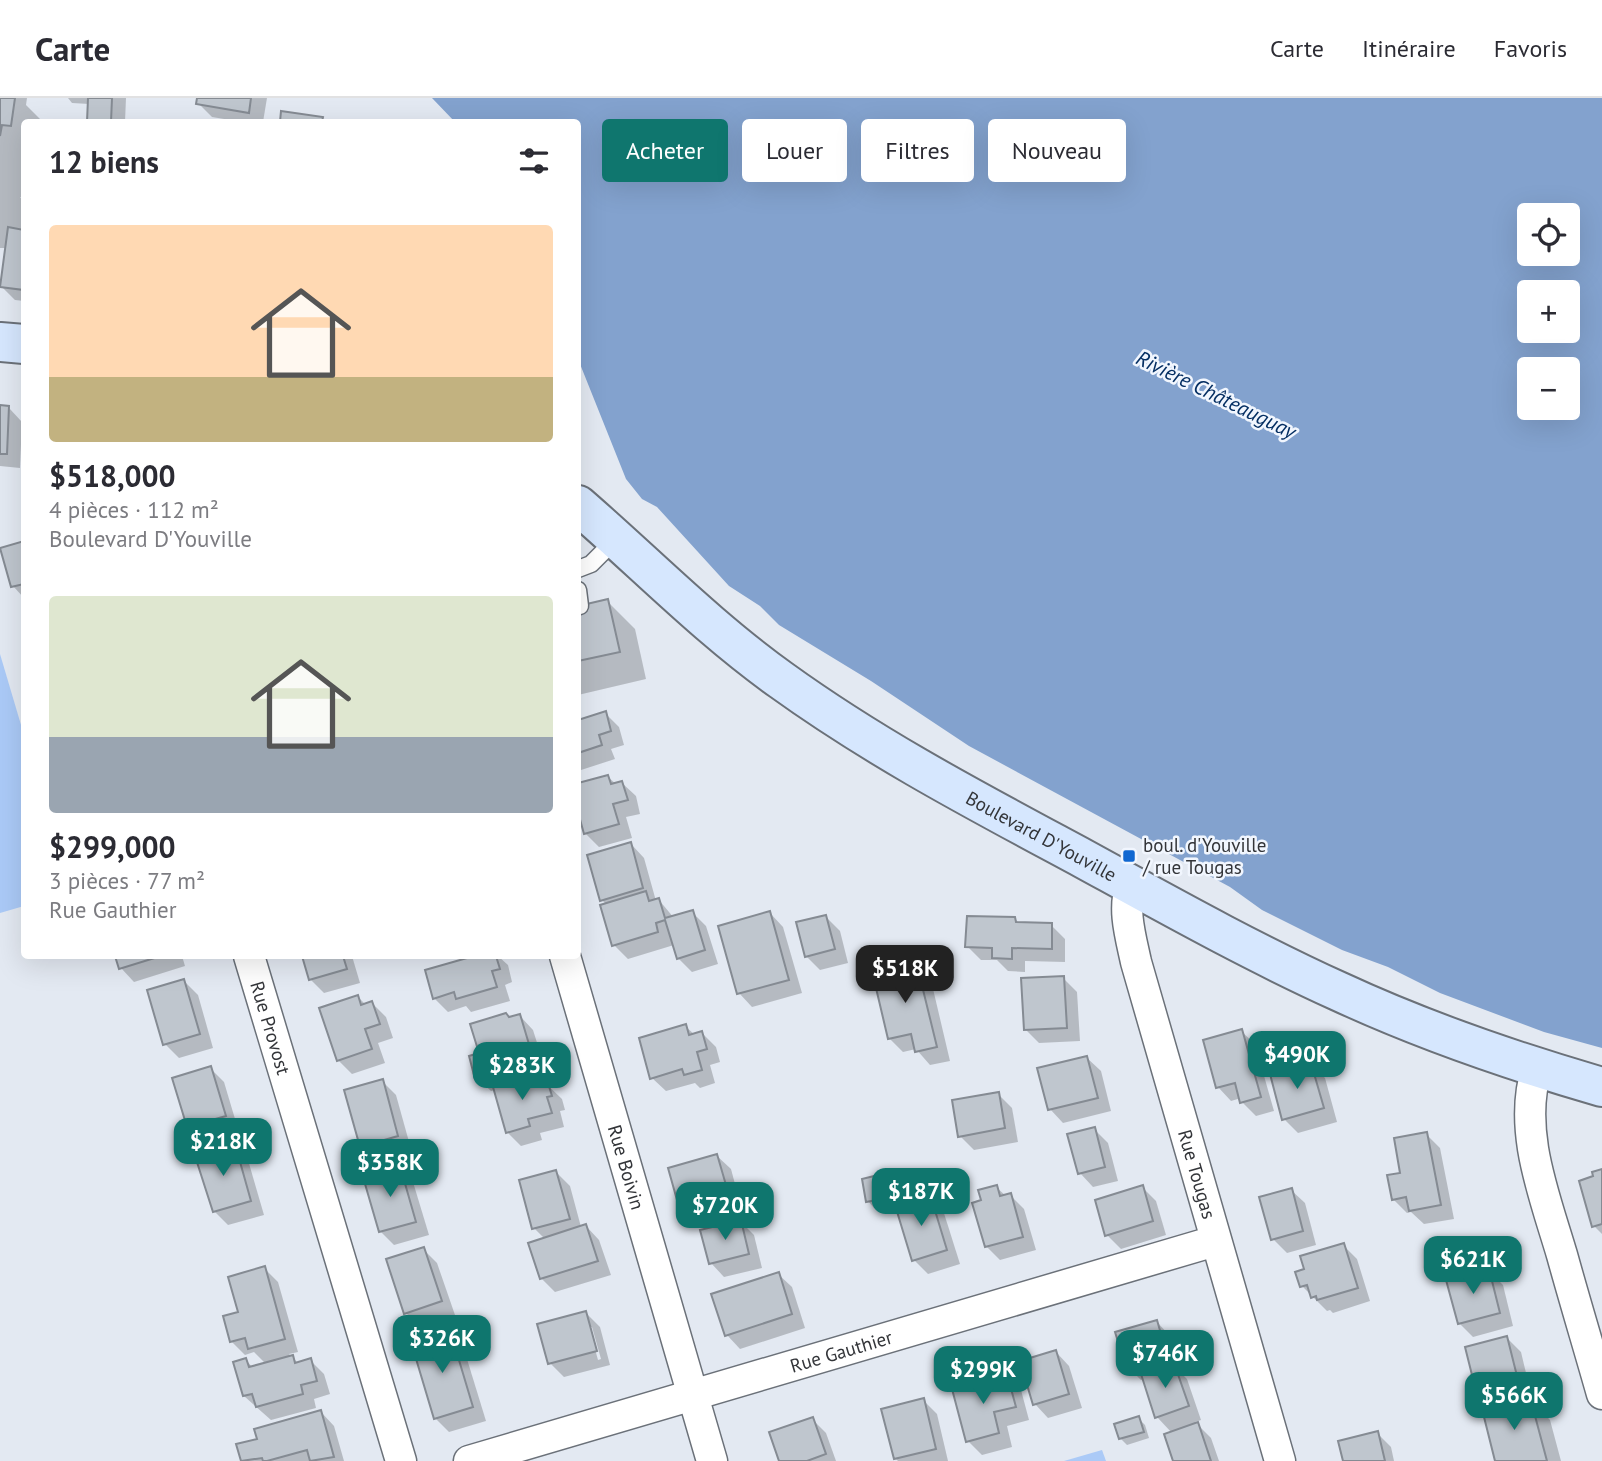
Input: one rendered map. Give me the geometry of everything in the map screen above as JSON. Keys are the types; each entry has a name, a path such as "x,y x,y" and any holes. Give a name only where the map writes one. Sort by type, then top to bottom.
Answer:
{"street":[{"path":"0,342 21,344"},
{"name":"Boulevard D'Youville","path":"581,508 722,634 780,680 947,786 1249,948 1342,993 1417,1025 1537,1068 1602,1087"},
{"name":"Rue Tougas","path":"1131,885 1128,893 1128,914 1136,962 1280,1461"},
{"name":"Rue Provost","path":"250,959 401,1461"},
{"name":"Rue Boivin","path":"566,959 712,1461"},
{"path":"1537,1068 1531,1086 1530,1112 1537,1167 1602,1394"},
{"name":"Rue Gauthier","path":"469,1461 1215,1241"}],"lane":[{"path":"581,568 591,564 616,539"}],"shaded area":[{"path":"0,654 21,725 21,907 0,913"},
{"path":"1102,1450 1106,1461 1064,1461"}],"water":[{"name":"Rivière Châteauguay","path":"432,98 1602,98 1602,1048 1544,1032 1440,993 1388,967 1342,950 1262,910 1230,887 969,746 871,681 779,625 760,606 729,586 657,507 642,499 626,479 581,366 581,119 452,119"}],"building":[{"path":"0,98 15,98 11,126 2,125 0,136"},
{"path":"88,98 112,98 111,119 87,119"},
{"path":"197,98 251,98 249,113 196,104"},
{"path":"281,111 323,117 323,119 280,119"},
{"path":"8,227 21,229 21,290 0,287"},
{"path":"0,405 9,406 7,454 0,454"},
{"path":"21,542 21,585 11,587 0,548"},
{"path":"608,599 620,652 581,660 581,605"},
{"path":"606,711 611,731 599,735 602,745 581,752 581,719"},
{"path":"608,775 611,784 622,781 628,800 613,804 619,824 584,834 581,823 581,782"},
{"path":"631,842 643,888 600,901 587,855"},
{"path":"646,891 649,901 659,898 665,918 693,910 705,950 677,959 665,920 656,923 658,932 612,946 600,905"},
{"path":"770,911 789,980 737,994 718,926"},
{"path":"826,915 835,949 805,957 796,922"},
{"path":"967,916 1015,917 1016,922 1052,923 1052,949 1012,948 1012,959 992,958 992,948 965,947"},
{"path":"116,959 151,959 119,969"},
{"path":"303,959 344,959 347,969 309,980"},
{"path":"464,959 497,959 500,969 492,971 497,987 456,999 454,992 433,999 425,970"},
{"path":"916,961 937,1047 915,1052 911,1034 888,1039 872,971"},
{"path":"1064,976 1067,1028 1024,1030 1021,978"},
{"path":"184,979 200,1034 163,1045 147,990"},
{"path":"358,995 361,1005 372,1001 380,1024 365,1029 372,1049 337,1061 319,1008"},
{"path":"506,1013 509,1017 520,1014 534,1061 475,1079 469,1056 479,1053 470,1024"},
{"path":"686,1024 689,1035 702,1031 707,1049 697,1052 702,1070 684,1075 682,1069 650,1079 639,1038"},
{"path":"1242,1029 1261,1097 1240,1103 1235,1083 1216,1088 1203,1040"},
{"path":"1087,1056 1098,1098 1048,1110 1037,1068"},
{"path":"1311,1063 1324,1108 1282,1120 1270,1074"},
{"path":"211,1066 226,1116 187,1127 172,1078"},
{"path":"539,1074 542,1085 548,1083 552,1096 547,1097 552,1113 528,1119 530,1126 506,1133 493,1087"},
{"path":"383,1079 398,1136 360,1147 344,1090"},
{"path":"999,1092 1005,1128 958,1137 952,1100"},
{"path":"1095,1127 1105,1167 1078,1174 1067,1134"},
{"path":"1427,1132 1441,1205 1409,1211 1406,1197 1392,1200 1387,1175 1400,1173 1394,1138"},
{"path":"235,1144 251,1201 213,1212 195,1156"},
{"path":"717,1154 726,1185 677,1200 668,1168"},
{"path":"400,1166 416,1222 379,1232 363,1177"},
{"path":"1602,1169 1602,1224 1592,1227 1579,1181"},
{"path":"556,1170 570,1219 532,1229 519,1180"},
{"path":"878,1175 882,1199 866,1202 862,1179"},
{"path":"997,1185 1000,1196 1011,1193 1023,1237 985,1247 972,1203 981,1200 978,1190"},
{"path":"1143,1185 1153,1221 1105,1236 1095,1200"},
{"path":"1292,1188 1303,1231 1271,1240 1259,1197"},
{"path":"930,1194 947,1250 912,1261 895,1205"},
{"path":"741,1220 749,1254 709,1264 700,1230"},
{"path":"586,1224 598,1261 540,1279 528,1243"},
{"path":"1344,1243 1358,1288 1317,1300 1316,1296 1311,1298 1307,1285 1300,1287 1295,1272 1304,1269 1300,1256"},
{"path":"424,1247 442,1301 404,1314 386,1259"},
{"path":"265,1266 285,1339 248,1349 245,1338 230,1342 223,1316 238,1312 228,1277"},
{"path":"1489,1269 1500,1313 1458,1324 1446,1280"},
{"path":"779,1272 792,1314 725,1336 711,1294"},
{"path":"586,1311 597,1351 548,1364 537,1324"},
{"path":"1157,1320 1167,1355 1126,1367 1115,1332"},
{"path":"450,1330 473,1407 434,1419 411,1342"},
{"path":"1507,1336 1519,1384 1477,1395 1465,1347"},
{"path":"1056,1350 1069,1394 1033,1405 1020,1361"},
{"path":"293,1355 295,1363 311,1358 317,1381 301,1385 303,1394 256,1407 252,1394 243,1396 233,1362 246,1358 249,1367"},
{"path":"1174,1363 1189,1406 1155,1418 1141,1374"},
{"path":"1007,1374 1016,1407 994,1412 999,1433 966,1442 952,1389"},
{"path":"1530,1397 1547,1461 1495,1461 1482,1409"},
{"path":"924,1398 936,1449 894,1459 881,1409"},
{"path":"321,1410 334,1457 310,1461 307,1450 267,1461 262,1458 241,1461 236,1444 257,1439 254,1429"},
{"path":"1139,1416 1144,1432 1119,1439 1114,1424"},
{"path":"813,1417 826,1454 807,1461 779,1461 769,1432"},
{"path":"1198,1422 1211,1461 1173,1461 1164,1434"},
{"path":"1378,1431 1385,1461 1343,1461 1338,1441"}],"place":[{"name":"boul. d'Youville / rue Tougas","path":"1129,856"}]}
